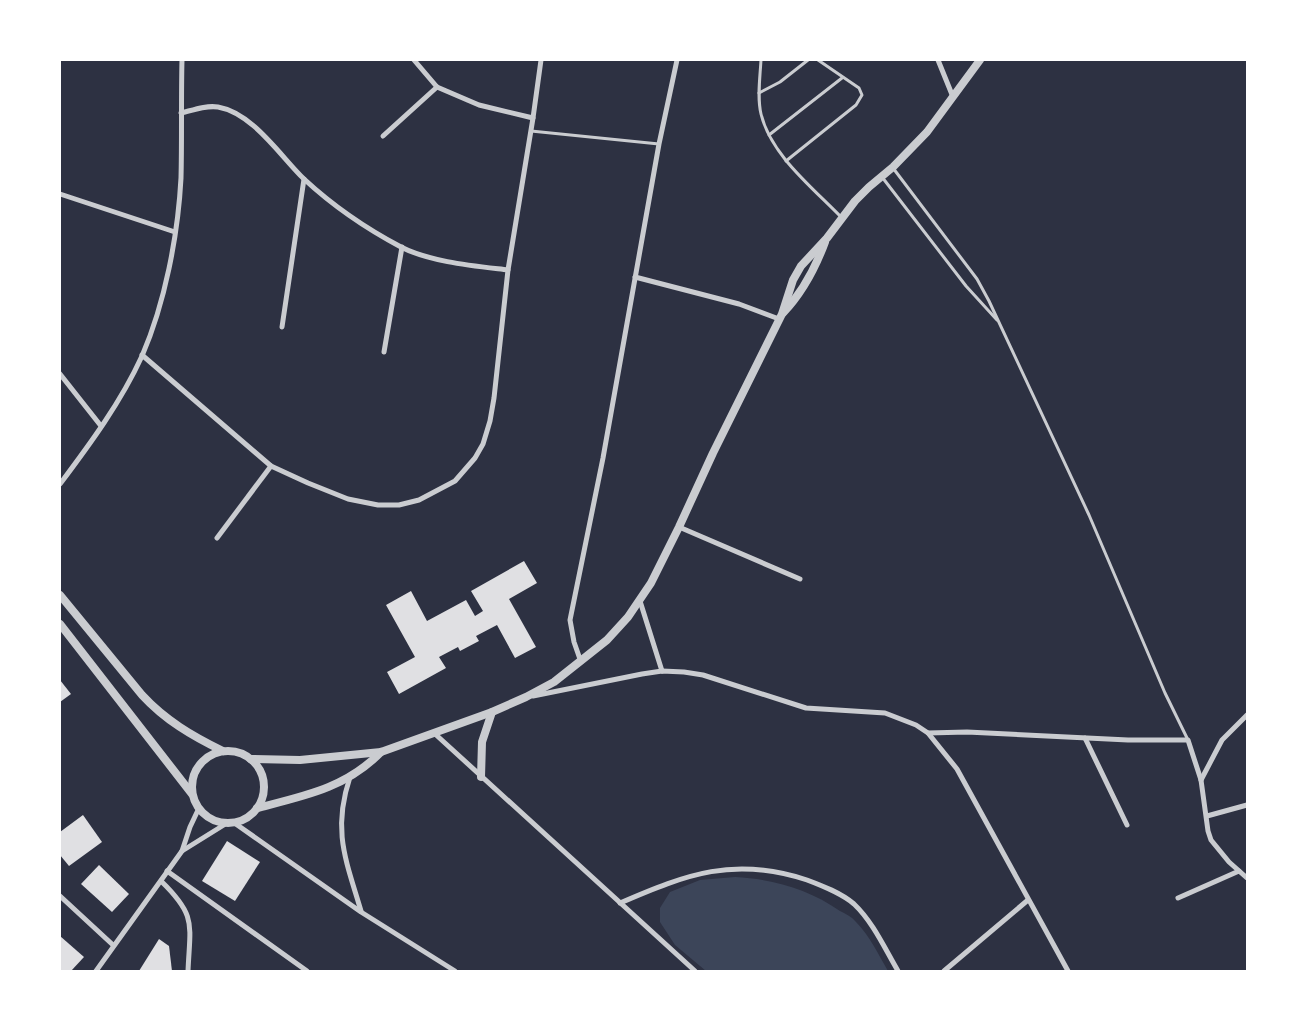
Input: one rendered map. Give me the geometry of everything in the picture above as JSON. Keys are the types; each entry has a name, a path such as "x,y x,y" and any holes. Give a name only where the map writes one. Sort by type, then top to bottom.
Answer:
{"street":[{"path":"60,484 117,404 142,355 161,296 175,232 181,178 182,60"},
{"path":"414,60 437,88 479,105 533,118"},
{"path":"142,355 271,466 308,483 348,499 378,505 399,506 419,500 455,481 479,451 490,421 508,270 541,60"},
{"path":"581,662 570,628 570,620 603,458 659,144 677,60"},
{"path":"938,60 953,97"},
{"path":"251,759 300,760 381,752 492,712 526,697 554,682 607,640 628,617 651,583 679,527 712,453 781,317 793,280 808,258 869,187 893,167 927,132 980,60"},
{"path":"383,136 437,88"},
{"path":"181,113 208,106 231,111 269,141 304,179 337,206 402,248 462,264 508,270"},
{"path":"282,327 304,179"},
{"path":"60,194 175,232"},
{"path":"781,317 795,301 811,275 827,238"},
{"path":"384,352 402,248"},
{"path":"635,277 781,317"},
{"path":"60,374 101,426"},
{"path":"217,538 271,466"},
{"path":"679,527 800,579"},
{"path":"60,595 156,710 194,736 223,751"},
{"path":"640,601 662,672"},
{"path":"60,624 192,794 199,808 211,818 230,822 361,912 455,971"},
{"path":"526,697 662,672 703,675 806,708 885,713 916,725 928,733 957,769 1068,971"},
{"path":"481,777 482,742 492,712"},
{"path":"1201,780 1222,740 1247,715"},
{"path":"928,733 968,732 1085,738 1188,740 1201,780 1211,840 1247,878"},
{"path":"434,733 695,971"},
{"path":"1085,738 1127,825"},
{"path":"182,851 230,822 246,817 256,808 263,794 264,786 260,771 251,759 233,751 223,751 213,754 198,766 192,784 192,794"},
{"path":"256,808 320,791 350,777 367,766 381,752"},
{"path":"350,777 341,814 341,834 344,853 361,912"},
{"path":"1207,816 1247,806"},
{"path":"96,971 182,851 199,808"},
{"path":"620,903 663,884 709,870 762,869 788,874 838,893 854,904 872,926 898,971"},
{"path":"167,871 307,971"},
{"path":"1178,898 1239,871"},
{"path":"161,881 180,901 188,914 190,923 188,971"},
{"path":"60,896 113,945"},
{"path":"944,971 1028,900"}],"lane":[{"path":"761,60 759,93 761,114 768,135 781,156 842,217"},
{"path":"759,93 780,82 808,60"},
{"path":"786,161 861,99 862,92 859,88 818,60"},
{"path":"768,135 842,78"},
{"path":"531,131 659,144"},
{"path":"893,167 976,279 1001,324 1089,515 1188,740"},
{"path":"881,177 966,286 1001,324"}],"shaded area":[{"path":"735,877 777,883 803,891 828,903 849,916 866,933 888,971 706,971 675,945 660,922 660,908 670,892 700,880"}],"building":[{"path":"524,561 537,583 509,599 536,647 515,658 497,625 476,636 479,641 460,651 458,647 439,657 446,668 399,694 387,672 415,657 386,605 411,591 427,621 466,600 475,616 483,611 471,591"},
{"path":"60,680 71,694 60,702"},
{"path":"83,815 102,842 69,866 60,855 60,832"},
{"path":"227,841 260,862 235,901 202,881"},
{"path":"99,865 129,894 112,912 81,884"},
{"path":"60,936 84,957 71,971 60,971"},
{"path":"159,939 169,946 172,971 139,971"}]}
